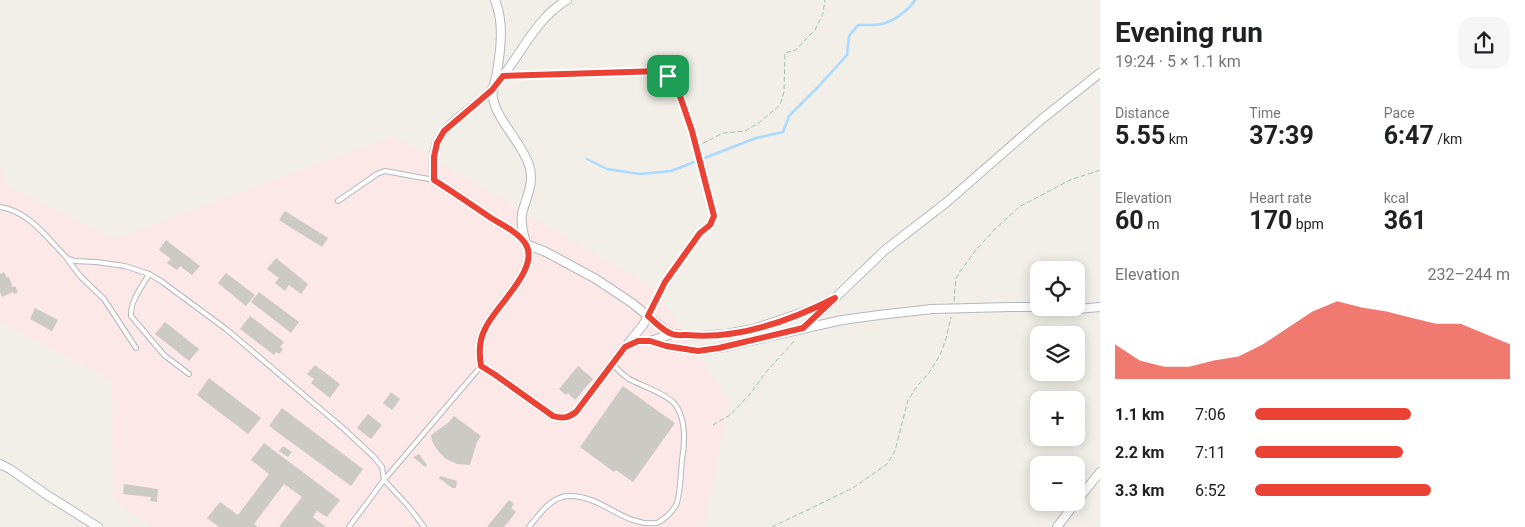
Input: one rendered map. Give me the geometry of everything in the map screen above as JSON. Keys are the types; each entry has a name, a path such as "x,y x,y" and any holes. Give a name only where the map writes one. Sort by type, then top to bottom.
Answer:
{"street":[{"path":"495,0 499,11 501,42 498,71 492,90 493,99 497,110 530,167 531,182 522,215 522,226 529,256 527,266 517,283 484,329 479,357 481,366 553,416 560,418 569,417 576,412 648,316"},
{"path":"567,0 558,5 543,20 492,90 444,131 435,150 434,180 514,233 526,244 546,252 596,279 632,303 672,334"},
{"path":"803,328 885,250 947,202 1042,119 1100,73"},
{"path":"650,341 672,334 698,336 753,330 813,309 835,298"},
{"path":"625,347 638,341 650,341 666,346 698,351 842,320 879,315 953,308 1030,307"},
{"path":"1085,308 1100,307"},
{"path":"0,464 98,527"},
{"path":"1085,491 1100,472"},
{"path":"1057,527 1069,511"}],"lane":[{"path":"338,201 377,174 385,171 434,180"},
{"path":"0,207 9,209 26,218 67,258 82,277 104,299 136,348"},
{"path":"67,258 74,261 109,263 149,274 174,290 226,330 344,429 374,457 382,468 384,480 409,507 424,527"},
{"path":"149,274 133,302 131,316 164,355 190,374"},
{"path":"529,527 551,502 569,496 591,500 619,519 636,527 650,526 662,520 677,504 684,443 682,418 673,402 627,378 612,363"},
{"path":"349,527 384,480 481,366"}],"path":[{"path":"696,147 723,133 745,131 760,122 780,105 783,98 785,53 796,50 815,30 821,18 825,0"},
{"path":"503,76 661,71 674,82 696,147 714,216 710,225 700,233 665,282 648,316"},
{"path":"772,527 853,488 887,464 895,451 908,400 940,356 953,308 956,278 976,250 1019,207 1070,180 1100,170"},
{"path":"713,425 730,415 750,394 803,328"}],"shaded area":[{"path":"394,136 654,288 729,401 705,523 699,527 151,527 113,499 112,380 0,322 0,166 7,186 114,239"}],"building":[{"path":"285,211 328,238 322,247 279,220"},
{"path":"166,240 200,266 192,275 180,266 177,270 167,263 171,259 159,250"},
{"path":"276,258 308,284 301,294 289,285 285,291 275,283 279,278 267,269"},
{"path":"4,272 7,278 9,277 12,287 15,286 18,292 2,297 0,292 0,274"},
{"path":"226,273 255,295 246,306 218,283"},
{"path":"259,292 299,322 291,333 251,302"},
{"path":"35,308 58,320 52,331 30,319"},
{"path":"250,316 284,342 280,347 283,349 279,354 276,352 274,355 240,329"},
{"path":"165,322 199,349 189,361 155,334"},
{"path":"315,365 340,384 330,398 311,383 314,379 307,374"},
{"path":"578,366 593,379 575,400 568,393 566,395 559,389"},
{"path":"209,378 261,418 248,434 197,395"},
{"path":"623,386 675,423 633,482 616,470 614,472 580,447"},
{"path":"391,392 400,399 392,410 383,403"},
{"path":"282,408 363,469 351,486 269,426"},
{"path":"368,414 382,425 371,439 357,428"},
{"path":"454,416 481,436 477,442 470,465 457,464 446,459 432,441 431,435"},
{"path":"264,443 340,500 327,517 317,511 313,517 326,527 279,527 302,497 284,484 254,524 258,527 219,527 207,518 220,502 238,515 269,474 251,460"},
{"path":"283,446 292,452 288,457 279,451"},
{"path":"419,454 427,465 425,467 413,457"},
{"path":"441,476 457,481 456,488 452,488 439,478"},
{"path":"124,484 158,489 157,502 150,501 151,497 123,494"},
{"path":"509,500 514,504 511,508 516,512 504,527 487,527"}],"waterway":[{"path":"587,159 607,169 640,174 671,171 756,138 783,132 789,116 847,55 849,36 858,25 877,25 893,20 915,0"}],"route":[{"path":"661,71 668,76 674,82 692,131 714,216 710,225 700,233 665,282 648,316 672,334 698,336 726,334 753,330 781,321 835,298 803,328 719,348 698,351 666,346 650,341 638,341 625,347 576,412 569,417 560,418 553,416 481,366 479,357 484,329 517,283 527,266 529,256 526,244 514,233 434,180 434,157 437,143 444,131 492,90 503,76 661,71"}]}
